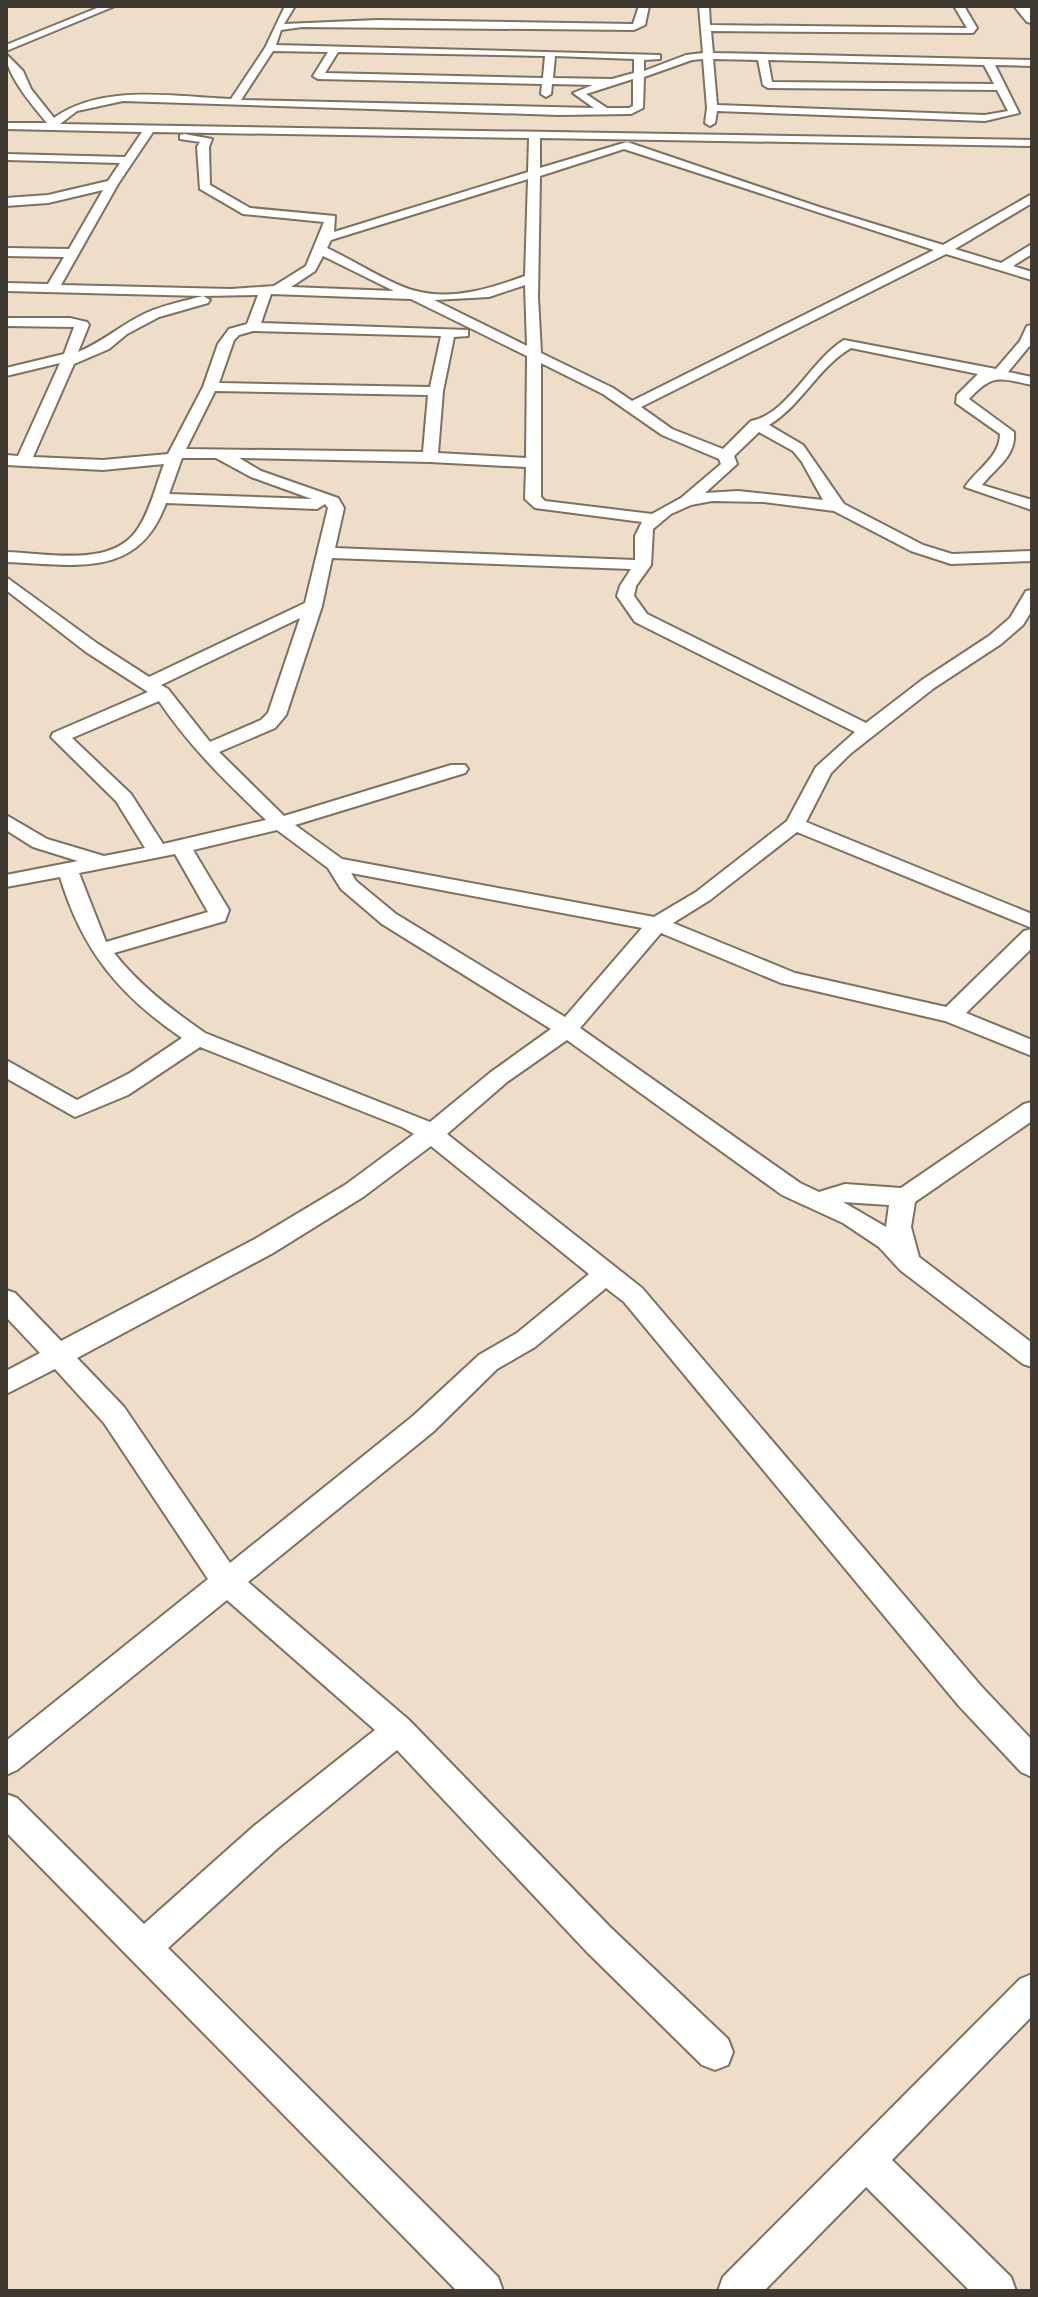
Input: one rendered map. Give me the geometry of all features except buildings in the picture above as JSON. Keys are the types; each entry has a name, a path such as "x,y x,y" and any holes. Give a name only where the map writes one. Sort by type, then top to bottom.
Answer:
{"street":[{"path":"6,48 110,6"},
{"path":"234,103 270,48 290,6"},
{"path":"277,28 345,18 543,21 638,27 644,6"},
{"path":"704,6 712,108 709,139"},
{"path":"704,28 762,24 867,31 970,31 972,28 959,6"},
{"path":"1021,6 1032,19"},
{"path":"436,20 496,12"},
{"path":"864,19 867,31"},
{"path":"270,48 1032,63"},
{"path":"311,91 335,49"},
{"path":"540,111 547,92 550,53"},
{"path":"311,91 540,111 606,112 638,108 639,56"},
{"path":"762,56 772,113"},
{"path":"6,57 50,124"},
{"path":"323,244 648,138 652,133 646,129 606,112 578,93 665,68 690,57"},
{"path":"712,108 772,113 985,118 1014,113 988,62"},
{"path":"6,76 21,78"},
{"path":"50,124 73,109 109,98 234,103 311,91 546,81 612,82"},
{"path":"768,85 1002,87"},
{"path":"985,118 1022,127"},
{"path":"6,126 50,124 205,138 204,187 247,211 331,219 323,244 304,275 271,292 253,327"},
{"path":"148,132 1032,143"},
{"path":"11,322 41,297 148,132"},
{"path":"535,137 624,146 1032,276"},
{"path":"535,137 532,278 532,463 535,503 655,519"},
{"path":"6,157 128,160"},
{"path":"6,202 48,199 112,184"},
{"path":"633,406 944,250 1032,198"},
{"path":"323,244 633,406 667,432 726,456 729,464 726,468 646,527 641,538 645,556 643,565 630,578 625,593 631,608 641,618 868,731"},
{"path":"1003,267 1032,248"},
{"path":"6,252 70,253"},
{"path":"6,287 41,297 271,292 480,295 532,278"},
{"path":"6,372 68,359 104,346 122,331 154,314 231,293"},
{"path":"11,322 70,322 82,325 23,462"},
{"path":"6,557 98,557 125,551 146,529 230,335 253,327 448,333 533,328"},
{"path":"1032,329 1026,342 999,374 982,377 962,398 963,403 1007,432 1008,438 1004,455 973,487 1032,505"},
{"path":"430,457 436,391 448,333"},
{"path":"726,456 732,445 756,424 786,406 810,377 849,343 1032,381"},
{"path":"210,387 436,391"},
{"path":"756,424 798,448 809,460 826,494 838,507"},
{"path":"6,460 103,465 218,453 430,457 532,463"},
{"path":"218,453 256,474 336,504"},
{"path":"688,499 740,496 838,507 936,555 951,559 1032,556"},
{"path":"161,498 336,504"},
{"path":"207,750 273,720 313,606 336,504"},
{"path":"325,553 643,565"},
{"path":"6,582 92,648 156,688 207,750 280,823 336,864 348,885 389,919 567,1029 808,1199 820,1200 845,1193 905,1197"},
{"path":"6,1383 264,1246 354,1191 431,1134 499,1077 567,1029 657,924 703,896 795,824 823,771 843,750 928,684 995,640 1017,621 1032,595"},
{"path":"158,852 124,798 87,759 60,737 313,606"},
{"path":"6,881 158,852 280,823 458,769"},
{"path":"6,821 40,843 105,863"},
{"path":"795,824 1032,922"},
{"path":"101,950 218,916 219,910 181,847"},
{"path":"336,864 657,924 789,978 951,1015 1032,1049"},
{"path":"68,870 76,898 101,950 172,1022 197,1038 410,1121 431,1134 633,1295 970,1696 1032,1762"},
{"path":"951,1015 1032,936"},
{"path":"6,1068 75,1109 85,1107 120,1087 186,1048 197,1038"},
{"path":"909,1263 897,1224 897,1215 905,1197 1032,1110"},
{"path":"820,1200 888,1241 909,1263 1032,1357"},
{"path":"6,1760 225,1580 423,1424 488,1362 526,1340 606,1274"},
{"path":"6,1300 114,1415 225,1580 398,1730 598,1939 715,2052"},
{"path":"142,1948 266,1837 398,1730"},
{"path":"6,1809 484,2291"},
{"path":"737,2291 1032,1991"},
{"path":"865,2160 997,2291"}]}
